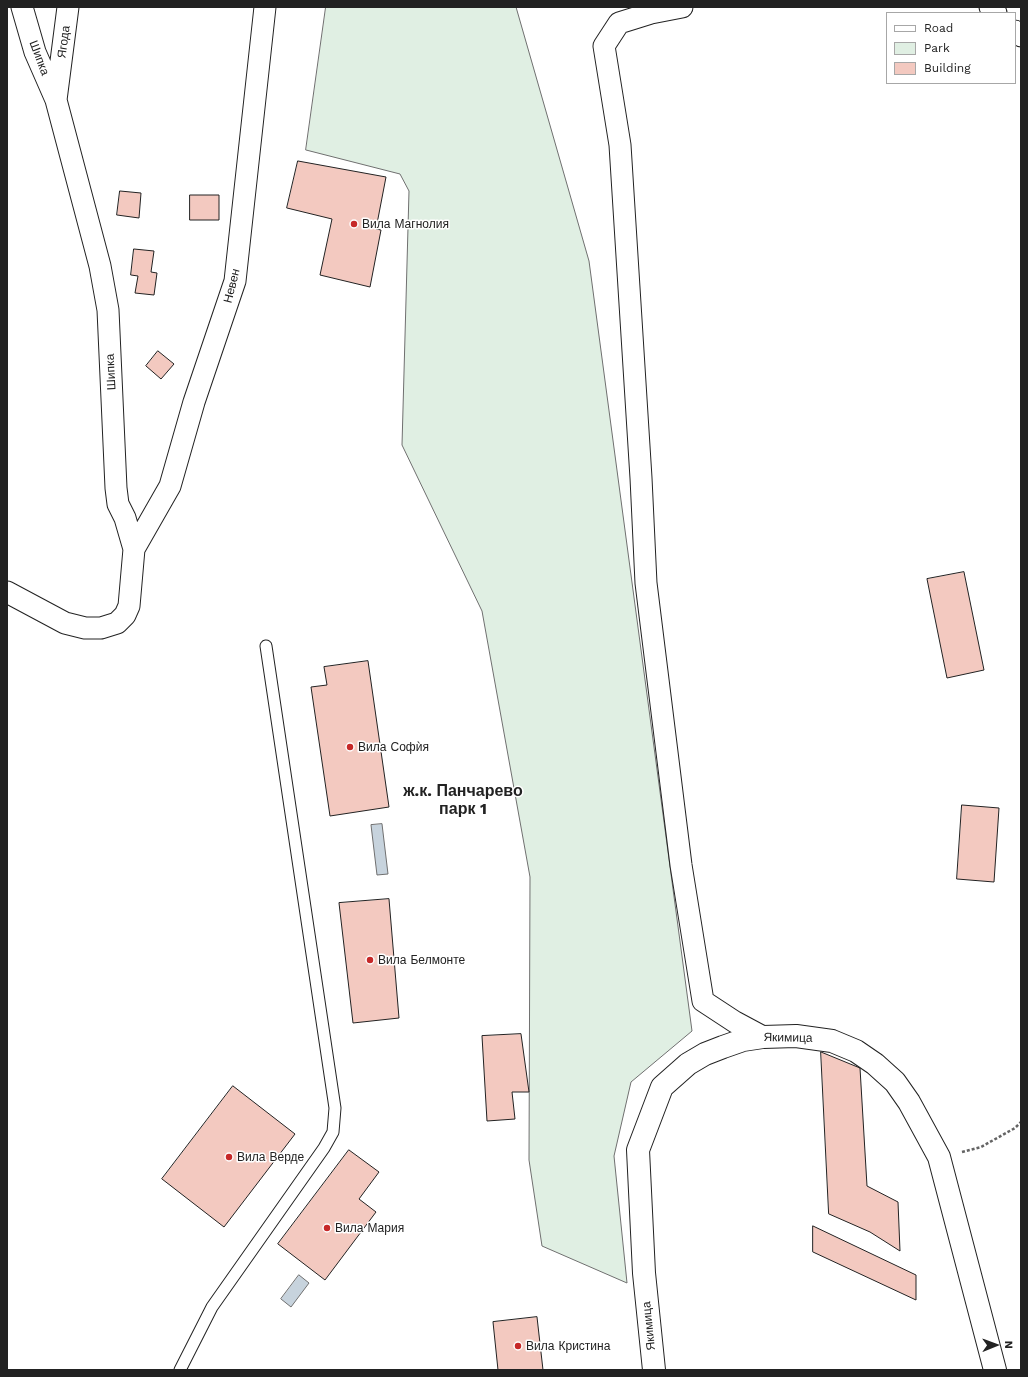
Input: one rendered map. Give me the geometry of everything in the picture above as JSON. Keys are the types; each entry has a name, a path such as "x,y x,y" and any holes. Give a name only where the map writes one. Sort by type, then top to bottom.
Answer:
{"street":[{"name":"Шипка","path":"7,592 65,623 84,628 101,628 117,623 125,615 129,606 134,549 125,518 118,504 116,488 108,310 100,266 56,100 35,52 22,7"},
{"name":"Ягода","path":"56,100 68,7"},
{"name":"Невен","path":"134,549 170,486 194,402 236,281 265,7"},
{"path":"682,7 651,13 619,23 604,46 620,145 641,478 646,583 681,865 703,1001 735,1022 763,1036"},
{"name":"Якимица","path":"654,1370 644,1273 638,1150 662,1087 688,1064 705,1054 743,1040 763,1036 796,1036 832,1041 856,1051 875,1064 895,1082 909,1102 939,1157 995,1370"}],"lane":[{"path":"180,1370 212,1307 320,1154 333,1132 335,1108 266,646"}],"path":[{"path":"939,1157 981,1147 1015,1128 1021,1122"}],"green space":[{"path":"326,7 516,7 589,261 692,1031 631,1082 614,1156 627,1283 542,1246 529,1160 530,877 482,611 402,445 409,191 400,174 306,150"}],"shaded area":[{"path":"382,824 388,874 377,875 371,825"},
{"path":"299,1275 309,1283 291,1307 281,1299"}],"building":[{"name":"Вила Магнолия","path":"298,161 386,177 376,229 381,230 370,287 320,275 332,219 287,208"},
{"path":"120,191 141,193 139,218 117,215"},
{"path":"190,195 219,195 219,220 190,220"},
{"path":"134,249 154,251 151,272 157,273 154,295 135,293 138,276 131,275"},
{"path":"158,351 174,364 161,379 146,366"},
{"path":"964,572 984,670 947,678 927,579"},
{"name":"Вила Софѝя","path":"368,661 389,807 330,816 311,687 327,685 324,667"},
{"path":"962,805 999,808 994,882 957,879"},
{"name":"Вила Белмонте","path":"389,899 399,1018 353,1023 339,903"},
{"path":"521,1034 529,1092 512,1092 515,1119 487,1121 482,1036"},
{"path":"821,1052 860,1068 867,1186 898,1202 900,1251 870,1232 829,1214"},
{"name":"Вила Верде","path":"233,1086 295,1134 224,1227 162,1179"},
{"name":"Вила Мария","path":"349,1150 379,1172 359,1199 376,1212 325,1280 278,1244"},
{"path":"813,1226 916,1275 916,1300 813,1252"},
{"name":"Вила Кристина","path":"537,1317 543,1370 498,1370 493,1322"}],"place":[{"name":"Вила Магнолия","path":"354,224"},
{"name":"Вила Софѝя","path":"350,747"},
{"name":"Вила Белмонте","path":"370,960"},
{"name":"Вила Верде","path":"229,1157"},
{"name":"Вила Мария","path":"327,1228"},
{"name":"Вила Кристина","path":"518,1346"}],"district":[{"name":"ж.к. Панчарево парк 1","path":"463,800"}]}
